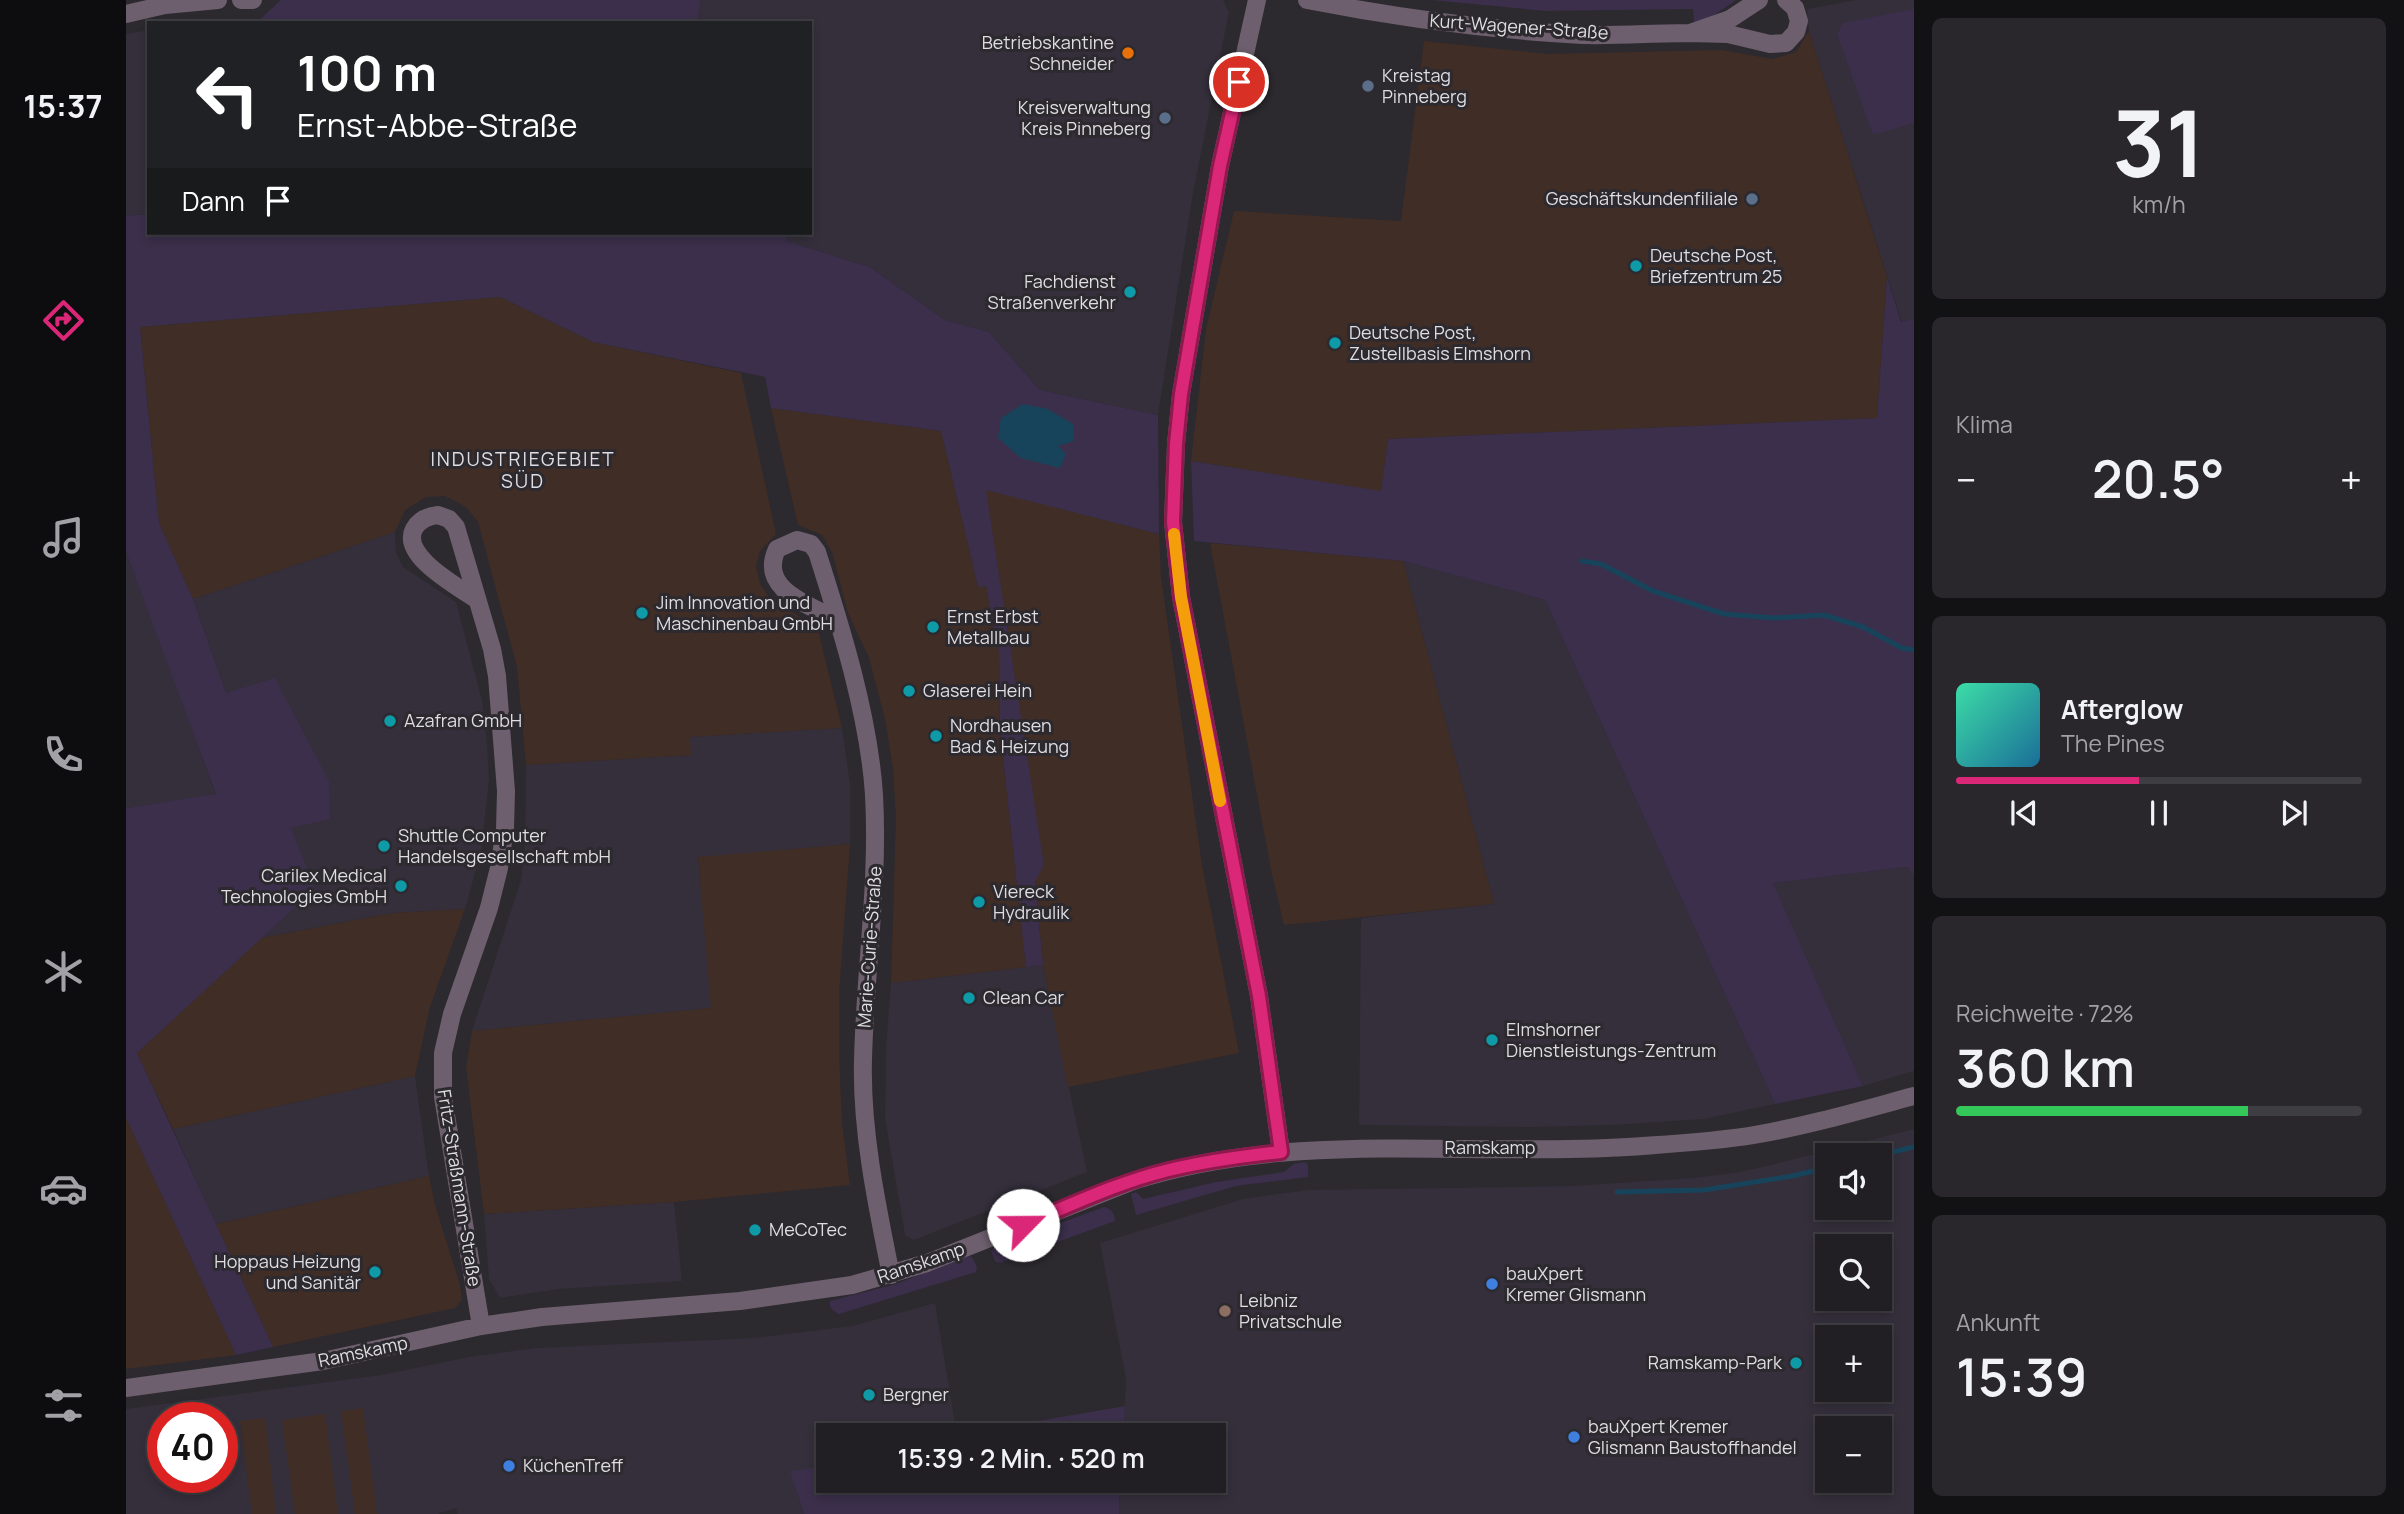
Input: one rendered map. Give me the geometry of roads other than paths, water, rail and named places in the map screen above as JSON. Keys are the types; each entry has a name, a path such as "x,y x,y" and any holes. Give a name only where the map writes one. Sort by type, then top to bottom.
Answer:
{"street":[{"path":"126,15 171,2 218,0"},
{"path":"240,0 253,0"},
{"path":"1257,0 1220,166 1181,394 1173,522 1181,597 1259,996 1281,1152"},
{"name":"Kurt-Wagener-Straße","path":"1307,0 1415,19 1484,27 1585,35 1728,34 1770,44 1786,43 1796,33 1799,21 1795,8 1786,0"},
{"name":"Kurt-Wagener-Straße","path":"1690,33 1730,19 1759,0"},
{"name":"Fritz-Straßmann-Straße","path":"477,600 419,556 412,542 412,533 421,520 438,514 454,524 460,537 477,600 497,676 505,777 505,829 499,868 489,908 447,1031 442,1074 443,1097 481,1326"},
{"name":"Marie-Curie-Straße","path":"838,620 777,584 772,564 777,549 797,540 811,544 817,552 838,620 871,764 876,856 862,1062 864,1114 891,1275"},
{"name":"Ramskamp","path":"126,1388 323,1361 481,1326 554,1316 740,1301 852,1285 891,1275 977,1244 1105,1191 1157,1174 1222,1159 1281,1152 1626,1147 1752,1135 1914,1096"}],"water":[{"path":"1023,404 1048,409 1073,424 1074,441 1058,446 1066,454 1060,468 1021,458 998,438 1001,418"}],"waterway":[{"path":"1582,561 1601,564 1653,591 1724,614 1774,618 1824,615 1863,627 1902,648 1914,650"},
{"path":"1892,1152 1914,1147"},
{"path":"1617,1192 1704,1190 1815,1171"}],"place":[{"name":"Betriebskantine Schneider","path":"1128,53"},
{"name":"Kreistag Pinneberg","path":"1368,86"},
{"name":"Kreisverwaltung Kreis Pinneberg","path":"1165,118"},
{"name":"Geschäftskundenfiliale","path":"1752,199"},
{"name":"Deutsche Post, Briefzentrum 25","path":"1636,266"},
{"name":"Fachdienst Straßenverkehr","path":"1130,292"},
{"name":"Deutsche Post, Zustellbasis Elmshorn","path":"1335,343"},
{"name":"Jim Innovation und Maschinenbau GmbH","path":"642,613"},
{"name":"Ernst Erbst Metallbau","path":"933,627"},
{"name":"Glaserei Hein","path":"909,691"},
{"name":"Azafran GmbH","path":"390,721"},
{"name":"Nordhausen Bad & Heizung","path":"936,736"},
{"name":"Shuttle Computer Handelsgesellschaft mbH","path":"384,846"},
{"name":"Carilex Medical Technologies GmbH","path":"401,886"},
{"name":"Viereck Hydraulik","path":"979,902"},
{"name":"Clean Car","path":"969,998"},
{"name":"Elmshorner Dienstleistungs-Zentrum","path":"1492,1040"},
{"name":"MeCoTec","path":"755,1230"},
{"name":"Hoppaus Heizung und Sanitär","path":"375,1272"},
{"name":"bauXpert Kremer Glismann","path":"1492,1284"},
{"name":"Leibniz Privatschule","path":"1225,1311"},
{"name":"Ramskamp-Park","path":"1796,1363"},
{"name":"Bergner","path":"869,1395"},
{"name":"bauXpert Kremer Glismann Baustoffhandel","path":"1574,1437"},
{"name":"KüchenTreff","path":"509,1466"}],"district":[{"name":"INDUSTRIEGEBIET SÜD","path":"523,470"}]}
